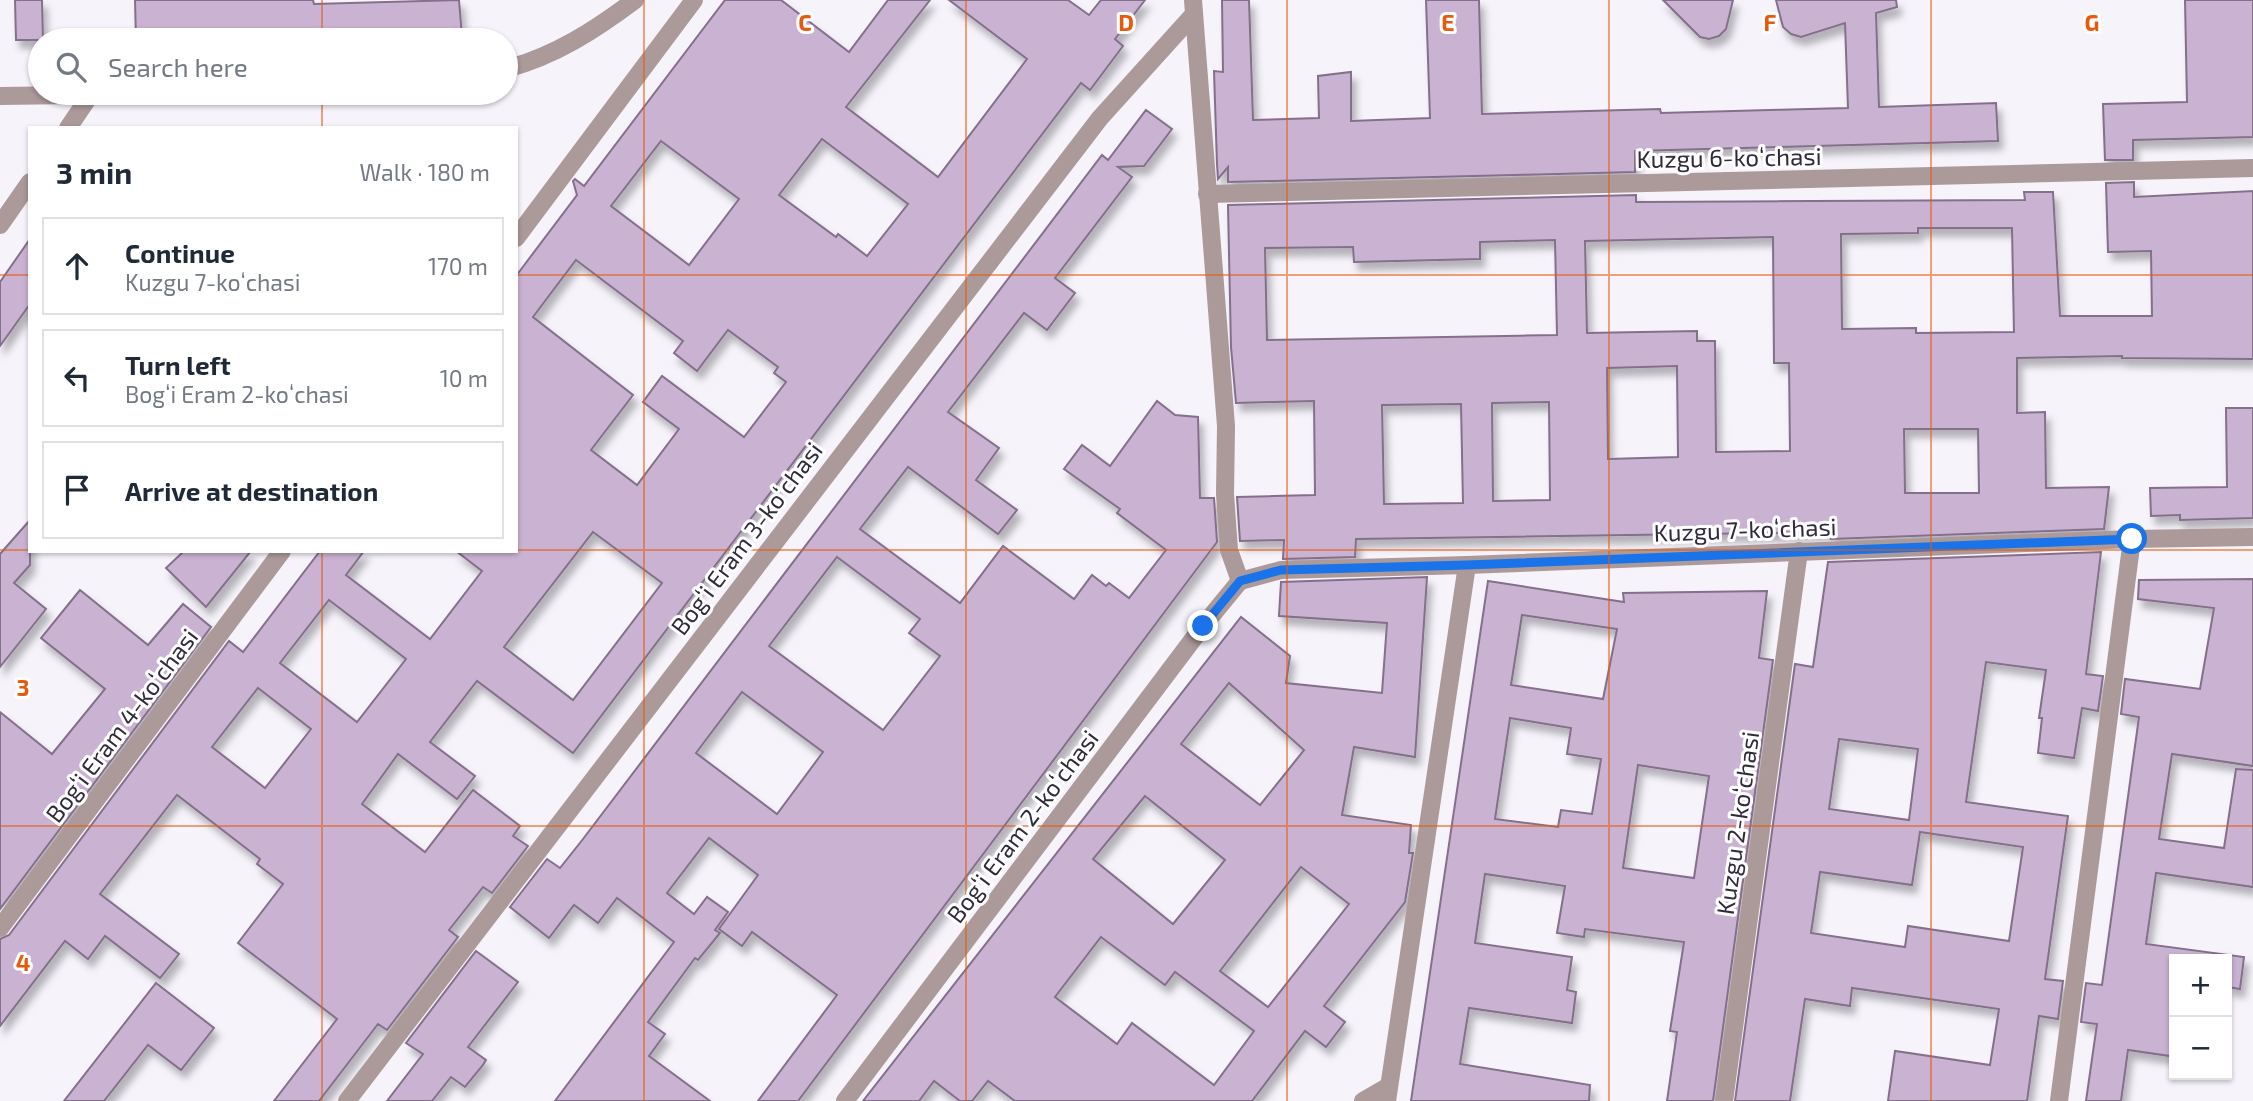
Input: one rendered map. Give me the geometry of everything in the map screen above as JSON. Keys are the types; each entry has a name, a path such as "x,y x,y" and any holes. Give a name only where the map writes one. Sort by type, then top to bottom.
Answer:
{"street":[{"path":"518,66 536,61 594,31 635,0"},
{"path":"518,235 694,0"},
{"path":"1194,7 1226,426 1225,494 1229,550 1240,581"},
{"name":"Bogʻi Eram 3-koʻchasi","path":"347,1101 1100,118 1194,7"},
{"path":"0,96 28,96"},
{"path":"69,126 84,105"},
{"name":"Kuzgu 6-koʻchasi","path":"1207,194 2253,168"},
{"path":"0,225 28,185"},
{"name":"Kuzgu 7-koʻchasi","path":"1240,581 1281,570 2132,539 2253,537"},
{"path":"2059,1101 2132,539"},
{"name":"Kuzgu 2-koʻchasi","path":"1724,1101 1799,551"},
{"name":"Bogʻi Eram 4-koʻchasi","path":"0,928 281,553"},
{"path":"1363,1101 1388,1093 1467,565"},
{"name":"Bogʻi Eram 2-koʻchasi","path":"845,1101 1240,581"}],"building":[{"path":"15,0 42,0 43,28 28,28 28,40 16,40"},
{"path":"135,0 313,0 314,4 459,0 461,28 136,28"},
{"path":"725,0 781,0 849,52 888,0 930,0 846,107 938,177 1027,59 949,0 1068,0 1089,15 1101,0 1145,0 1115,39 1123,46 1090,90 1081,83 573,753 477,681 430,742 475,776 457,799 398,754 362,804 425,852 473,790 520,826 513,836 528,846 492,893 483,887 449,930 458,937 387,1030 378,1024 319,1101 274,1101 337,1019 238,943 283,884 257,864 260,859 177,795 100,894 179,954 160,978 105,936 88,959 65,941 0,1026 0,939 9,935 229,641 243,652 318,553 362,553 346,575 430,639 482,571 459,553 518,553 518,273 577,195 573,181 575,179 584,186","holes":["822,139 908,204 867,256 779,195","661,141 739,199 689,265 611,206","576,260 683,341 674,353 697,371 728,330 778,367 774,373 786,382 744,437 662,376 643,402 679,429 637,485 591,450 633,395 533,317","593,532 662,583 573,700 504,647","329,600 406,659 357,722 280,663","258,688 311,729 265,788 212,747"]},
{"path":"1222,0 1249,0 1253,120 1319,118 1318,76 1351,72 1351,121 1430,118 1426,0 1479,0 1482,114 1848,108 1845,23 1801,37 1791,34 1783,27 1776,0 1896,0 1897,7 1876,13 1879,107 1996,103 1998,141 1635,151 1635,172 1228,182 1228,167 1218,179 1217,164 1214,71 1223,72"},
{"path":"1663,0 1733,0 1726,29 1719,36 1709,39 1700,37"},
{"path":"2185,0 2253,0 2253,137 2133,140 2133,160 2105,160 2103,104 2187,102"},
{"path":"1146,110 1172,129 1144,166 1118,167 1132,177 1055,278 1075,293 1047,330 1024,313 948,412 999,448 976,480 1017,510 998,534 908,467 860,529 960,603 1003,546 1074,599 1092,575 1106,586 1109,583 1129,598 1166,550 1117,513 1120,509 1064,469 1082,445 1110,466 1157,401 1175,415 1198,417 1200,498 1214,498 1217,542 798,1101 758,1101 837,995 752,932 742,946 719,929 758,875 709,838 667,893 694,914 707,897 728,912 715,930 720,933 698,960 695,958 648,1022 665,1034 649,1056 710,1101 555,1101 674,942 617,898 598,923 574,905 549,938 510,907 547,859 560,868 1102,155 1108,160","holes":["837,557 920,619 909,633 940,656 883,730 769,646","742,692 823,752 777,814 696,753"]},
{"path":"2134,182 2134,197 2253,191 2253,359 2122,356 2017,358 2017,413 2045,412 2046,488 2109,487 2104,529 1831,539 1832,532 1356,539 1355,557 1283,559 1284,540 1240,541 1237,497 1315,495 1314,401 1236,403 1231,347 1228,205 1636,195 1636,202 2025,200 2024,192 2053,192 2060,316 2152,316 2151,251 2108,252 2106,183","holes":["1918,228 2012,228 2014,332 1916,333 1916,328 1842,329 1841,234 1918,233","1773,237 1774,363 1789,363 1790,451 1716,452 1715,341 1697,341 1697,331 1587,333 1585,241","1555,240 1557,335 1267,340 1265,248 1353,247 1354,262 1480,259 1480,242","1677,366 1678,457 1608,459 1607,368","1549,402 1550,500 1493,501 1492,403","1461,404 1463,503 1384,504 1382,405","1904,429 1978,429 1979,493 1905,493"]},
{"path":"28,242 28,307 0,346 0,282"},
{"path":"2226,408 2253,408 2253,518 2180,520 2180,515 2151,516 2150,488 2227,487"},
{"path":"28,522 30,565 14,583 46,609 0,667 0,554"},
{"path":"2101,552 2086,674 2103,676 2098,711 2082,708 2074,758 2038,753 2042,718 2039,718 2046,670 1986,662 1966,802 2068,816 2045,979 2063,981 2058,1019 2039,1016 2027,1101 1888,1101 1895,1051 1990,1065 1999,1009 1852,988 1850,1006 1805,999 1790,1101 1735,1101 1795,664 1813,667 1828,562","holes":["1839,739 1918,749 1909,820 1829,809","1920,832 2023,847 2009,941 1908,926 1905,947 1811,933 1820,872 1912,885"]},
{"path":"182,553 249,553 206,607 166,568"},
{"path":"1427,577 1415,757 1354,747 1342,815 1411,825 1409,853 1413,853 1405,902 1324,1006 1345,1022 1326,1047 1305,1031 1252,1101 1015,1101 988,1081 972,1101 960,1101 934,1081 919,1101 863,1101 1241,617 1290,656 1286,683 1382,693 1387,623 1279,616 1281,582","holes":["1229,683 1304,750 1260,805 1181,744","1145,796 1225,860 1173,924 1093,859","1301,867 1349,904 1268,1007 1220,971","1101,937 1165,985 1175,972 1254,1031 1214,1085 1132,1023 1117,1044 1055,997"]},
{"path":"2253,579 2253,766 2172,754 2159,839 2224,848 2236,769 2253,770 2253,887 2156,873 2146,944 2221,954 2169,954 2169,1056 2128,1050 2121,1101 2086,1101 2097,1024 2081,1022 2086,983 2102,985 2139,717 2121,714 2125,679 2200,689 2214,608 2138,599 2139,580"},
{"path":"1488,581 1624,602 1623,593 1767,591 1759,658 1773,660 1713,1101 1667,1101 1677,1032 1670,1031 1684,942 1585,929 1584,937 1557,933 1565,886 1485,874 1475,943 1572,957 1567,990 1576,992 1572,1023 1469,1008 1460,1064 1590,1085 1589,1101 1411,1101","holes":["1522,615 1617,629 1603,699 1511,685","1510,718 1571,728 1567,754 1601,759 1592,814 1561,810 1558,827 1495,819","1638,765 1709,776 1694,878 1623,868"]},
{"path":"80,590 148,645 183,604 211,627 0,909 0,712 52,754 105,689 41,638"},
{"path":"476,951 518,982 468,1047 486,1060 465,1087 451,1077 432,1101 387,1101 423,1054 406,1043"},
{"path":"2232,955 2244,957 2240,989 2232,988"},
{"path":"156,983 214,1028 181,1070 148,1045 104,1101 64,1101"}],"route":[{"path":"1203,626 1240,581 1281,570 2132,539"}]}
